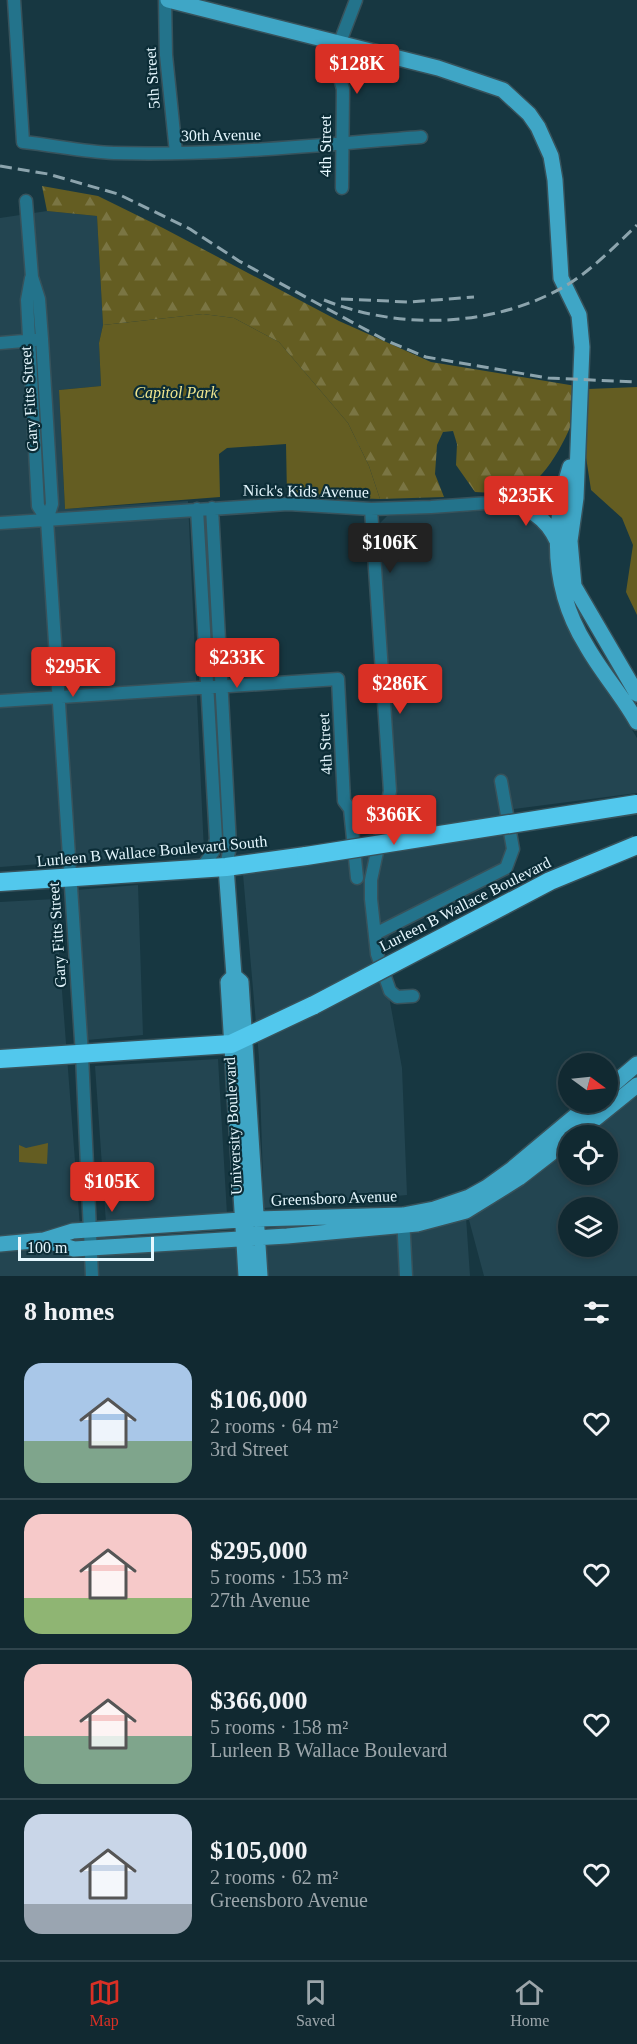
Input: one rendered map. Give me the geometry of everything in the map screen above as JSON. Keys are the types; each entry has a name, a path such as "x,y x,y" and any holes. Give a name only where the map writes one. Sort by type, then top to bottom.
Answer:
{"highway":[{"name":"Lurleen B Wallace Boulevard South","path":"0,882 226,867 637,804"},
{"name":"Lurleen B Wallace Boulevard","path":"239,1042 550,881 637,845"},
{"path":"0,1059 82,1055 239,1042"}],"main road":[{"path":"167,0 438,68 502,90 529,114 538,126 551,156 555,180 561,278 579,315 582,347 577,447 570,497 570,541 574,586 637,694"},
{"path":"570,497 557,541 562,593 575,627 637,722"},
{"path":"503,502 533,512 547,524 557,541"},
{"name":"University Boulevard","path":"226,867 234,976 228,982 239,1042 250,1239 246,1276"},
{"path":"618,1080 637,1064"},
{"path":"588,1125 637,1085"},
{"name":"Greensboro Avenue","path":"0,1244 44,1240 74,1231 249,1220 403,1221 469,1197 487,1187 579,1113"},
{"name":"Greensboro Avenue","path":"44,1240 74,1249 250,1239 403,1221 466,1211 522,1176 558,1148"},
{"name":"University Boulevard","path":"250,1239 260,1276"}],"street":[{"name":"30th Avenue","path":"14,0 23,142 112,153 176,153 255,151 421,137"},
{"name":"5th Street","path":"167,0 166,55 176,153"},
{"name":"4th Street","path":"342,188 340,144 343,89 337,68 340,42 356,0"},
{"name":"Gary Fitts Street","path":"26,201 32,277 39,299 42,339 52,504 47,520 82,1055 92,1276"},
{"name":"Gary Fitts Street","path":"32,277 27,300 28,340 38,506 47,520"},
{"path":"0,343 42,339"},
{"name":"Nick's Kids Avenue","path":"0,522 288,504 371,508 570,497"},
{"name":"University Boulevard","path":"212,508 230,837 226,867"},
{"path":"371,508 390,791 371,880 375,934 378,954 390,991 397,997 413,996"},
{"path":"197,509 216,839 213,852 201,869"},
{"name":"4th Street","path":"222,686 338,680 344,801 350,809 357,878"},
{"path":"0,701 222,686"},
{"path":"375,934 506,868 513,849 501,781"},
{"path":"216,839 224,840 230,837"},
{"path":"403,1221 406,1276"}],"shaded area":[{"path":"47,211 97,216 103,325 99,343 101,386 59,390 65,509 188,501 204,852 0,867 0,218"},
{"path":"500,510 520,512 534,518 552,542 572,629 637,738 637,793 514,809 518,843 516,861 509,872 390,935 380,947 402,1068 407,1195 264,1208 259,1058 243,874 393,827 378,534 380,523 387,516"},
{"path":"138,885 143,1035 87,1040 76,890"},
{"path":"55,899 81,1240 466,1217 470,1276 0,1276 0,902"},
{"path":"218,1059 227,1214 106,1223 95,1066"},
{"path":"637,1096 637,1276 484,1276 469,1220 558,1153 558,1185 618,1185 618,1125 597,1125 613,1113 618,1113 618,1110"}],"green space":[{"path":"42,186 98,196 339,321 431,362 576,386 577,405 571,426 551,463 534,482 526,487 501,493 475,492 456,465 457,444 453,431 443,432 437,445 435,474 444,497 380,499 369,466 348,423 279,342 234,318 203,314 103,325 97,216 47,211"},
{"name":"Capitol Park","path":"203,314 234,318 279,342 348,423 369,466 380,499 287,496 286,444 227,448 219,454 220,497 65,509 59,390 101,386 99,343 103,325"},
{"path":"637,387 637,615 626,592 633,545 622,518 591,490 586,457 588,389"},
{"path":"48,1143 47,1164 19,1162 19,1145 26,1148"}],"railway":[{"path":"0,166 48,174 118,194 190,229 239,261 385,340 426,357 548,378 637,382"},
{"path":"324,300 384,317 416,320 448,320 510,309 539,299 577,279 637,225"},
{"path":"341,299 409,302 474,297"}]}
